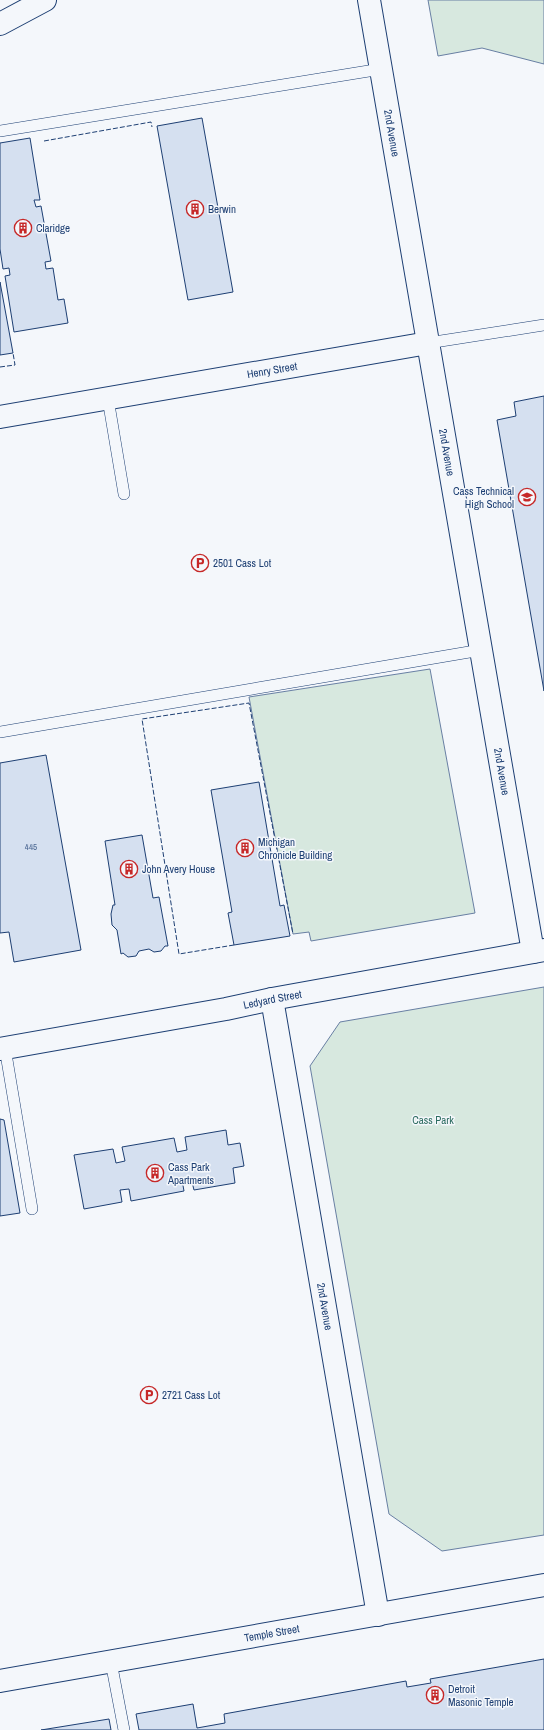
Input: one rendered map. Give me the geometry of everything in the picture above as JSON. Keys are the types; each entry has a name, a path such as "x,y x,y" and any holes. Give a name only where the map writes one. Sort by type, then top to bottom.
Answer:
{"street":[{"path":"0,24 45,0"},
{"name":"2nd Avenue","path":"369,0 481,650 538,951"},
{"name":"Henry Street","path":"0,417 428,343"},
{"name":"Ledyard Street","path":"2,1048 226,1009 272,999 538,951"},
{"name":"2nd Avenue","path":"272,999 378,1615"},
{"name":"Temple Street","path":"0,1681 544,1585"}],"lane":[{"path":"0,131 381,69"},
{"name":"Henry Street","path":"428,343 544,325"},
{"path":"108,398 124,494"},
{"path":"0,732 481,650"},
{"path":"2,1048 32,1209"},
{"path":"111,1662 124,1730"}],"green space":[{"path":"428,0 544,0 544,64 482,48 438,56"},
{"path":"430,669 475,913 311,941 309,932 293,934 249,697"},
{"name":"Cass Park","path":"544,987 544,1535 442,1551 389,1514 310,1066 340,1022"}],"building":[{"name":"Berwin","path":"202,118 233,292 188,300 157,126"},
{"name":"Claridge","path":"30,138 40,200 34,200 36,207 41,206 51,261 45,262 46,269 53,268 58,300 64,299 68,323 14,332 5,276 10,275 9,268 3,269 0,249 0,143"},
{"path":"0,282 13,353 0,355"},
{"path":"544,396 544,691 497,420 516,416 514,402"},
{"path":"46,755 81,950 14,962 9,932 0,933 0,763"},
{"name":"Michigan Chronicle Building","path":"259,782 280,906 284,905 290,936 234,945 228,913 232,912 211,790"},
{"name":"John Avery House","path":"142,835 153,898 159,897 168,946 165,946 161,951 154,952 149,949 139,951 136,956 128,957 123,953 121,954 117,930 112,925 111,914 113,905 115,905 105,841"},
{"path":"0,1119 4,1120 20,1213 0,1216"},
{"name":"Cass Park Apartments","path":"226,1130 228,1145 240,1143 244,1166 233,1168 235,1183 194,1190 191,1178 182,1180 184,1191 131,1201 129,1189 120,1190 122,1202 84,1209 74,1155 113,1149 116,1163 125,1161 122,1147 174,1138 177,1152 187,1150 185,1137"},
{"name":"Detroit Masonic Temple","path":"544,1659 544,1730 139,1730 136,1714 193,1704 197,1728 225,1723 224,1714 406,1681 407,1687 431,1683 430,1679"},
{"path":"109,1719 111,1730 41,1730"}],"fence":[{"path":"44,141 151,122 152,127"},
{"path":"0,367 15,365 13,353"},
{"path":"234,945 179,954 142,719 249,703 293,934"}],"place":[{"name":"Berwin","path":"195,209"},
{"name":"Claridge","path":"23,228"},
{"name":"Cass Technical High School","path":"527,497"},
{"name":"2501 Cass Lot","path":"200,563"},
{"name":"Michigan Chronicle Building","path":"245,848"},
{"name":"John Avery House","path":"129,869"},
{"name":"Cass Park Apartments","path":"155,1173"},
{"name":"2721 Cass Lot","path":"149,1395"},
{"name":"Detroit Masonic Temple","path":"435,1695"}]}
